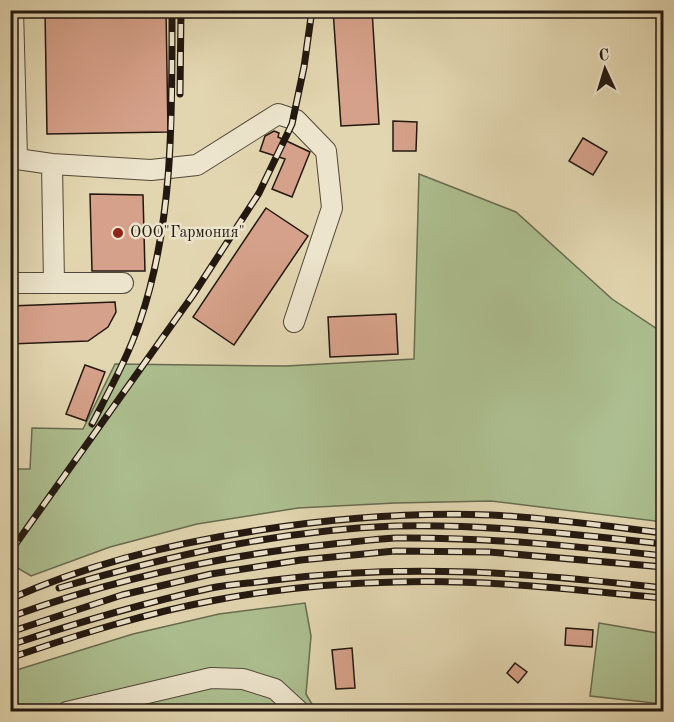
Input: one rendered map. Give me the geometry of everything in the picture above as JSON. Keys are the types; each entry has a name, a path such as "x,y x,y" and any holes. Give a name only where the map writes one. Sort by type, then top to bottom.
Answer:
{"street":[{"path":"13,10 14,158 52,164 151,170 197,165 278,114 296,120 326,152 332,208 294,322"},
{"path":"52,164 54,283"},
{"path":"10,283 123,283"},
{"path":"67,711 211,678 243,680 275,689 300,711"}],"green space":[{"path":"419,174 516,212 612,299 663,333 663,522 491,501 298,508 197,524 110,547 31,576 11,564 11,469 30,469 32,428 83,429 115,364 286,366 414,359"},
{"path":"305,603 311,636 306,694 316,711 11,711 10,672 133,634 219,614"},
{"path":"599,623 663,634 663,704 590,696"}],"building":[{"path":"45,10 166,10 168,132 47,134"},
{"path":"333,10 372,10 379,124 341,126"},
{"path":"393,121 417,122 416,151 393,151"},
{"path":"274,131 279,133 278,137 310,152 292,197 272,189 285,159 260,151 265,136"},
{"path":"583,138 607,152 593,175 569,161"},
{"name":"ООО\"Гармония\"","path":"90,194 143,195 145,271 92,271"},
{"path":"266,208 308,236 234,345 193,317"},
{"path":"115,302 116,312 108,327 88,341 10,344 10,306"},
{"path":"396,314 398,354 330,357 328,317"},
{"path":"85,365 105,372 86,421 66,414"},
{"path":"566,628 593,630 592,647 565,645"},
{"path":"352,648 355,688 336,689 332,650"},
{"path":"515,663 527,672 518,683 507,673"}],"railway":[{"path":"92,424 118,374 140,321 159,245 169,167 172,10"},
{"path":"180,94 181,10"},
{"path":"10,552 193,295 259,193 292,124 304,67 312,10"},
{"path":"10,599 71,575 164,548 260,530 346,519 433,514 491,515 664,533"},
{"path":"59,588 141,565 225,546 352,528 395,526 496,528 664,544"},
{"path":"10,617 89,591 169,570 251,555 372,540 430,538 497,541 664,556"},
{"path":"10,632 122,595 211,574 301,560 395,551 489,552 664,567"},
{"path":"10,645 110,614 211,588 323,575 372,572 469,572 566,578 664,588"},
{"path":"10,658 164,611 238,596 305,587 429,581 463,582 664,598"}],"place":[{"name":"ООО\"Гармония\"","path":"118,233"}]}
